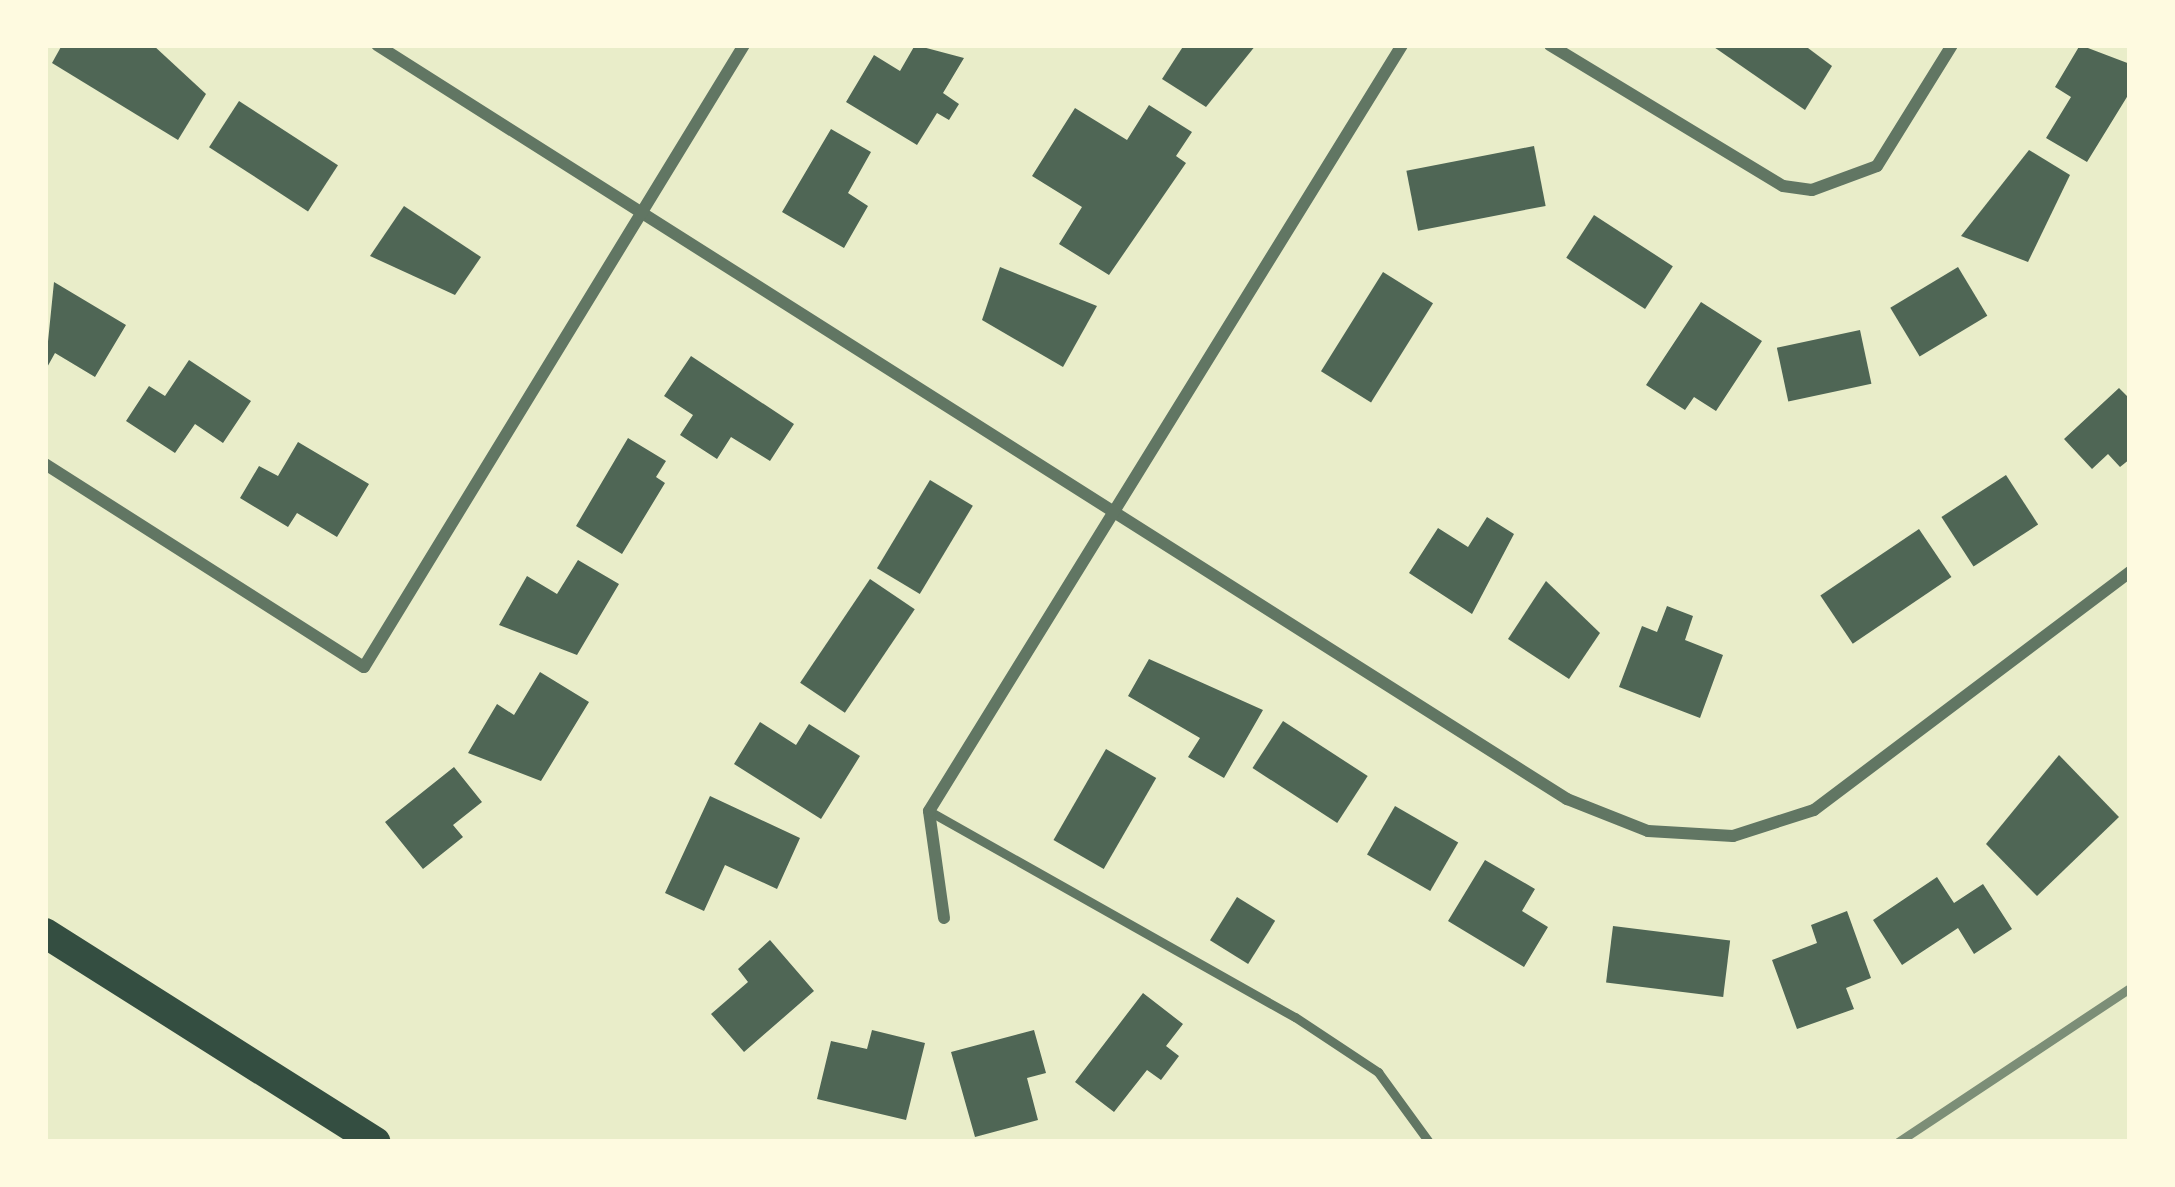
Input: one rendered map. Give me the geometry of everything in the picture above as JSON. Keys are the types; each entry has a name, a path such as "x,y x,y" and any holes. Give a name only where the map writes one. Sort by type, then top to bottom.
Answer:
{"main road":[{"path":"45,933 375,1142"}],"street":[{"path":"376,45 1568,799 1648,831 1705,838 1814,810 2130,572"},
{"path":"45,464 364,667 744,45"},
{"path":"944,918 929,811 1118,513 1402,45"},
{"path":"1550,45 1783,186 1812,190 1877,166 1952,45"}],"lane":[{"path":"929,811 1295,1017 1378,1072 1429,1142"}],"building":[{"path":"62,45 153,45 206,94 178,140 52,63"},
{"path":"915,45 964,58 943,93 959,104 949,120 937,113 917,145 846,102 874,55 900,71"},
{"path":"1184,45 1256,45 1206,107 1162,79"},
{"path":"1711,45 1804,45 1832,66 1805,110"},
{"path":"2080,45 2130,64 2130,92 2087,162 2046,138 2071,97 2055,87"},
{"path":"239,101 338,165 308,211 209,147"},
{"path":"1149,105 1192,132 1176,156 1186,163 1109,275 1059,244 1082,207 1032,176 1075,108 1127,140"},
{"path":"831,129 871,152 848,193 868,206 844,248 782,212"},
{"path":"1534,146 1546,206 1418,231 1406,171"},
{"path":"2029,150 2070,175 2028,262 1961,236"},
{"path":"404,206 481,257 455,295 370,256"},
{"path":"1594,215 1673,266 1645,309 1566,258"},
{"path":"1000,267 1097,306 1063,367 982,320"},
{"path":"1958,267 1987,316 1920,357 1890,308"},
{"path":"1383,272 1433,303 1371,402 1321,371"},
{"path":"54,282 126,325 95,377 55,353 45,371"},
{"path":"1701,302 1762,341 1716,411 1694,397 1685,410 1646,385"},
{"path":"1860,330 1871,384 1788,401 1777,348"},
{"path":"691,356 794,424 770,461 731,437 717,459 680,435 693,415 664,396"},
{"path":"189,360 251,401 223,443 195,424 175,453 126,421 149,386 165,396"},
{"path":"2119,388 2130,399 2130,459 2120,467 2108,454 2092,469 2064,439"},
{"path":"628,438 666,461 656,477 665,483 622,554 576,526"},
{"path":"298,442 369,484 337,537 297,513 288,527 240,498 259,466 278,476"},
{"path":"2006,475 2038,524 1974,566 1941,517"},
{"path":"930,480 973,506 920,594 877,568"},
{"path":"1487,517 1514,534 1472,614 1409,573 1438,528 1468,547"},
{"path":"1919,529 1951,577 1853,644 1820,596"},
{"path":"578,560 619,584 577,655 499,625 527,576 557,594"},
{"path":"870,579 915,609 845,713 800,683"},
{"path":"1546,581 1600,633 1569,679 1508,639"},
{"path":"1667,606 1693,616 1685,640 1723,655 1700,718 1619,687 1642,626 1657,632"},
{"path":"1149,659 1263,710 1224,778 1188,757 1200,738 1128,696"},
{"path":"540,672 589,702 541,781 468,753 497,704 514,715"},
{"path":"1283,721 1368,776 1337,823 1253,768"},
{"path":"760,722 796,745 809,724 860,756 821,819 734,764"},
{"path":"1106,749 1156,778 1104,869 1054,840"},
{"path":"2059,755 2119,817 2037,896 1986,844"},
{"path":"454,767 482,802 453,825 463,837 423,869 385,822"},
{"path":"710,796 800,838 777,889 725,865 704,911 665,893"},
{"path":"1395,806 1458,842 1430,891 1367,854"},
{"path":"1485,860 1535,889 1522,911 1548,927 1524,967 1448,921"},
{"path":"1937,877 1954,903 1983,884 2012,929 1974,954 1958,928 1902,965 1873,920"},
{"path":"1237,897 1275,921 1248,964 1210,940"},
{"path":"1847,911 1871,978 1846,988 1854,1009 1797,1029 1772,960 1817,943 1811,925"},
{"path":"1613,926 1730,940 1723,997 1606,983"},
{"path":"770,940 814,991 744,1052 711,1014 748,982 738,969"},
{"path":"1143,993 1183,1024 1166,1046 1179,1056 1161,1080 1147,1070 1114,1112 1075,1082"},
{"path":"872,1030 925,1043 906,1120 817,1099 831,1041 867,1049"},
{"path":"1034,1030 1046,1073 1027,1078 1038,1120 975,1137 951,1052"}],"railway":[{"path":"1898,1142 2130,988"}]}
